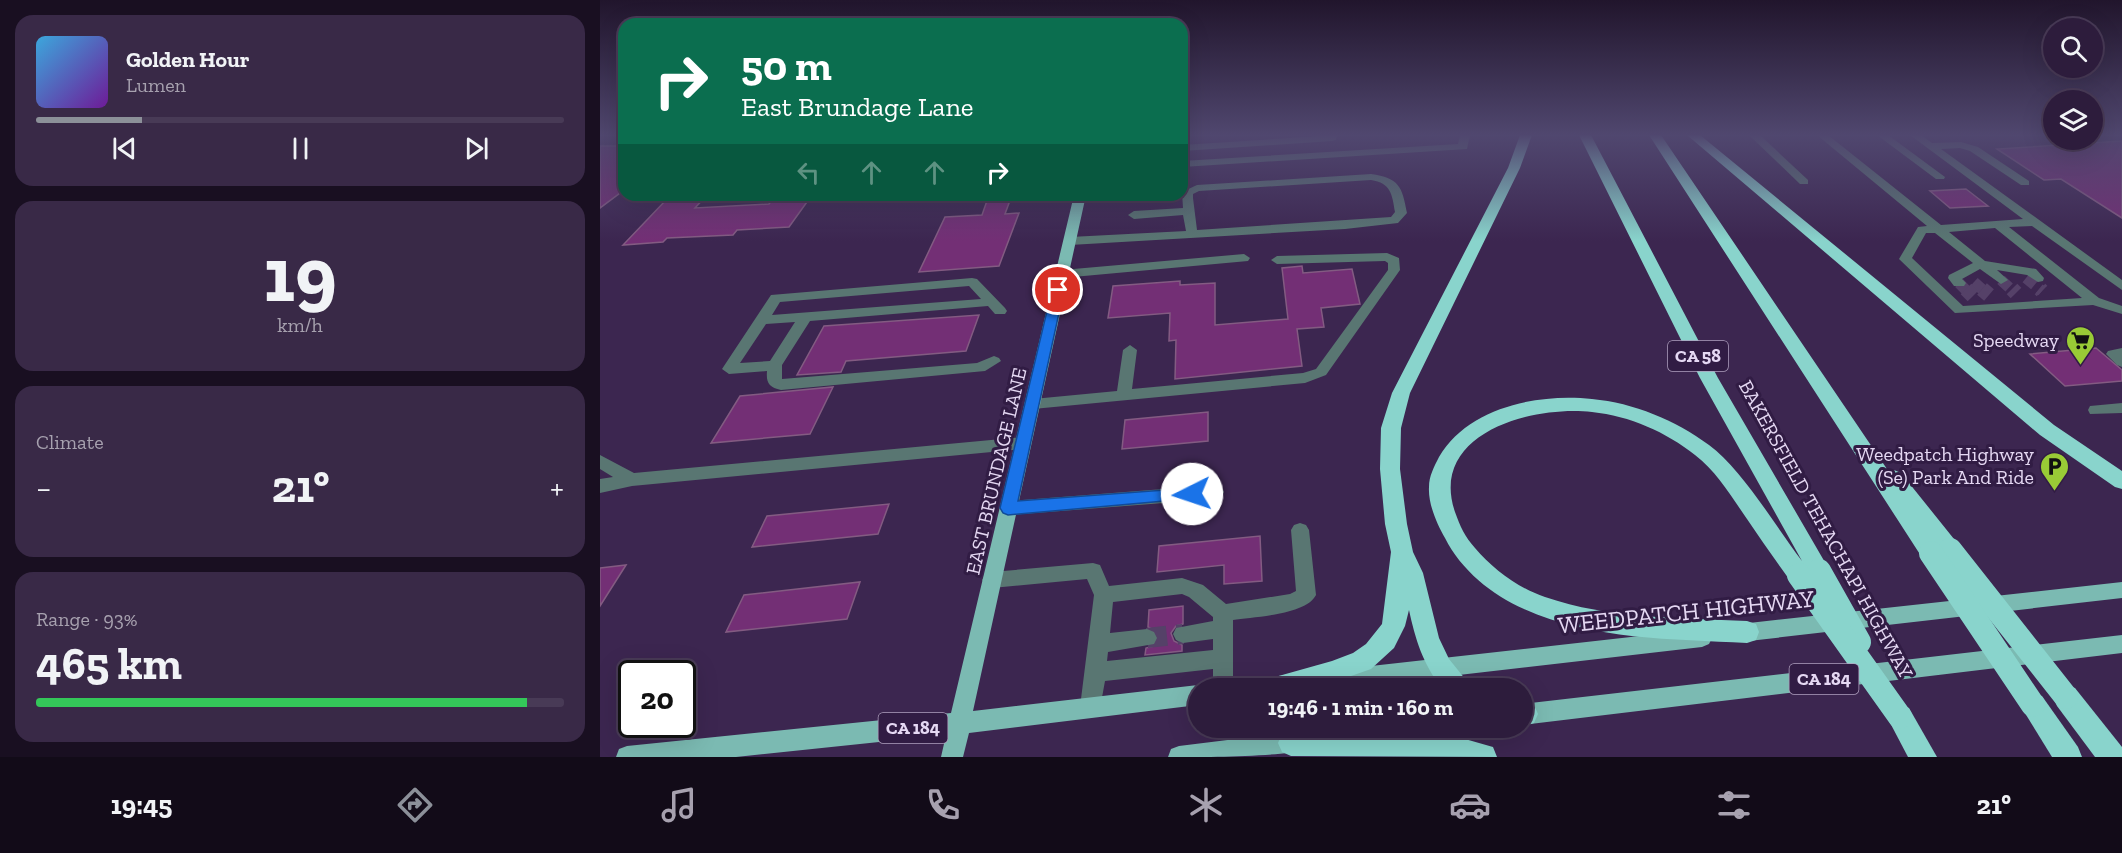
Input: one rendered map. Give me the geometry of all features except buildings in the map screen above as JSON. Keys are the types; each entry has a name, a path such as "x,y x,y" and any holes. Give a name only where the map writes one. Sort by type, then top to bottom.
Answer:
{"highway":[{"path":"1449,678 1440,667 1427,638 1412,573 1402,552 1392,499 1391,428 1401,393 1513,170"},
{"name":"BAKERSFIELD TEHACHAPI HIGHWAY","path":"1603,170 1809,573"},
{"path":"1678,170 1808,368 1941,552 2033,705 2068,757"},
{"path":"1735,170 2047,430 2122,481"},
{"path":"1747,632 1637,625 1599,620 1544,607 1524,598 1486,574 1456,540 1440,498 1438,482 1447,461 1462,442 1479,428 1502,416 1526,408 1578,404 1631,414 1666,428 1704,451 1809,573 1923,757"},
{"path":"1309,678 1369,659 1385,643 1394,625 1402,552"},
{"path":"1941,552 2066,697 2112,757"},
{"path":"1291,743 1432,749 1465,752 1483,757"}],"main road":[{"name":"EAST BRUNDAGE LANE","path":"952,757 1079,201"},
{"name":"WEEDPATCH HIGHWAY","path":"1350,678 2122,590"},
{"name":"CA 184","path":"1533,713 2122,644"},
{"name":"CA 184","path":"627,757 960,723 1188,696"},
{"path":"1179,757 1215,755 1333,738"}],"street":[{"path":"1792,170 1804,182"},
{"path":"1865,170 1981,264 2007,274 2017,293"},
{"path":"1931,170 1940,177"},
{"path":"1963,170 2122,286"},
{"path":"2006,170 2025,183"},
{"path":"1070,241 1394,220 1401,213 1396,188 1386,179 1371,177 1197,188 1188,191"},
{"path":"1186,201 1192,234"},
{"path":"1134,215 1188,211"},
{"path":"1959,283 1954,278 1981,264 2031,272 2017,293 1960,310 1905,259 1922,230 2034,222"},
{"path":"1998,225 2094,301"},
{"path":"1032,404 1305,378 1321,372 1394,270 1395,261 1387,257 1277,260"},
{"path":"1062,274 1244,258"},
{"path":"1981,264 1980,276 2017,293 2094,301 2122,310"},
{"path":"762,320 996,307 972,282 776,298 729,369 775,365"},
{"path":"805,317 775,365 774,381 781,385 980,368 994,361"},
{"path":"1124,395 1130,350"},
{"path":"2122,353 2113,354 2122,362"},
{"path":"2097,410 2122,408"},
{"path":"600,486 632,480 1023,443"},
{"path":"600,461 632,480"},
{"path":"1008,508 1215,492"},
{"path":"1183,634 1293,602 1306,595 1300,530"},
{"path":"992,580 1093,571 1104,595 1091,707"},
{"path":"1104,595 1182,586 1196,591 1223,621 1223,678"},
{"path":"1099,644 1147,638"},
{"path":"1096,672 1223,658"}],"tunnel":[{"path":"2026,278 2042,291 2040,289"},
{"path":"2001,280 2013,291"},
{"path":"1974,282 1984,291"},
{"path":"1959,283 1967,291"},
{"path":"1966,289 1973,296"},
{"path":"1982,289 1989,295"},
{"path":"2012,289 2016,293"},
{"path":"1147,638 1183,634"}],"place":[{"name":"Speedway","path":"2080,366"},
{"name":"Weedpatch Highway (Se) Park And Ride","path":"2055,492"}],"route":[{"path":"1058,290 1008,508 1192,494"}]}
